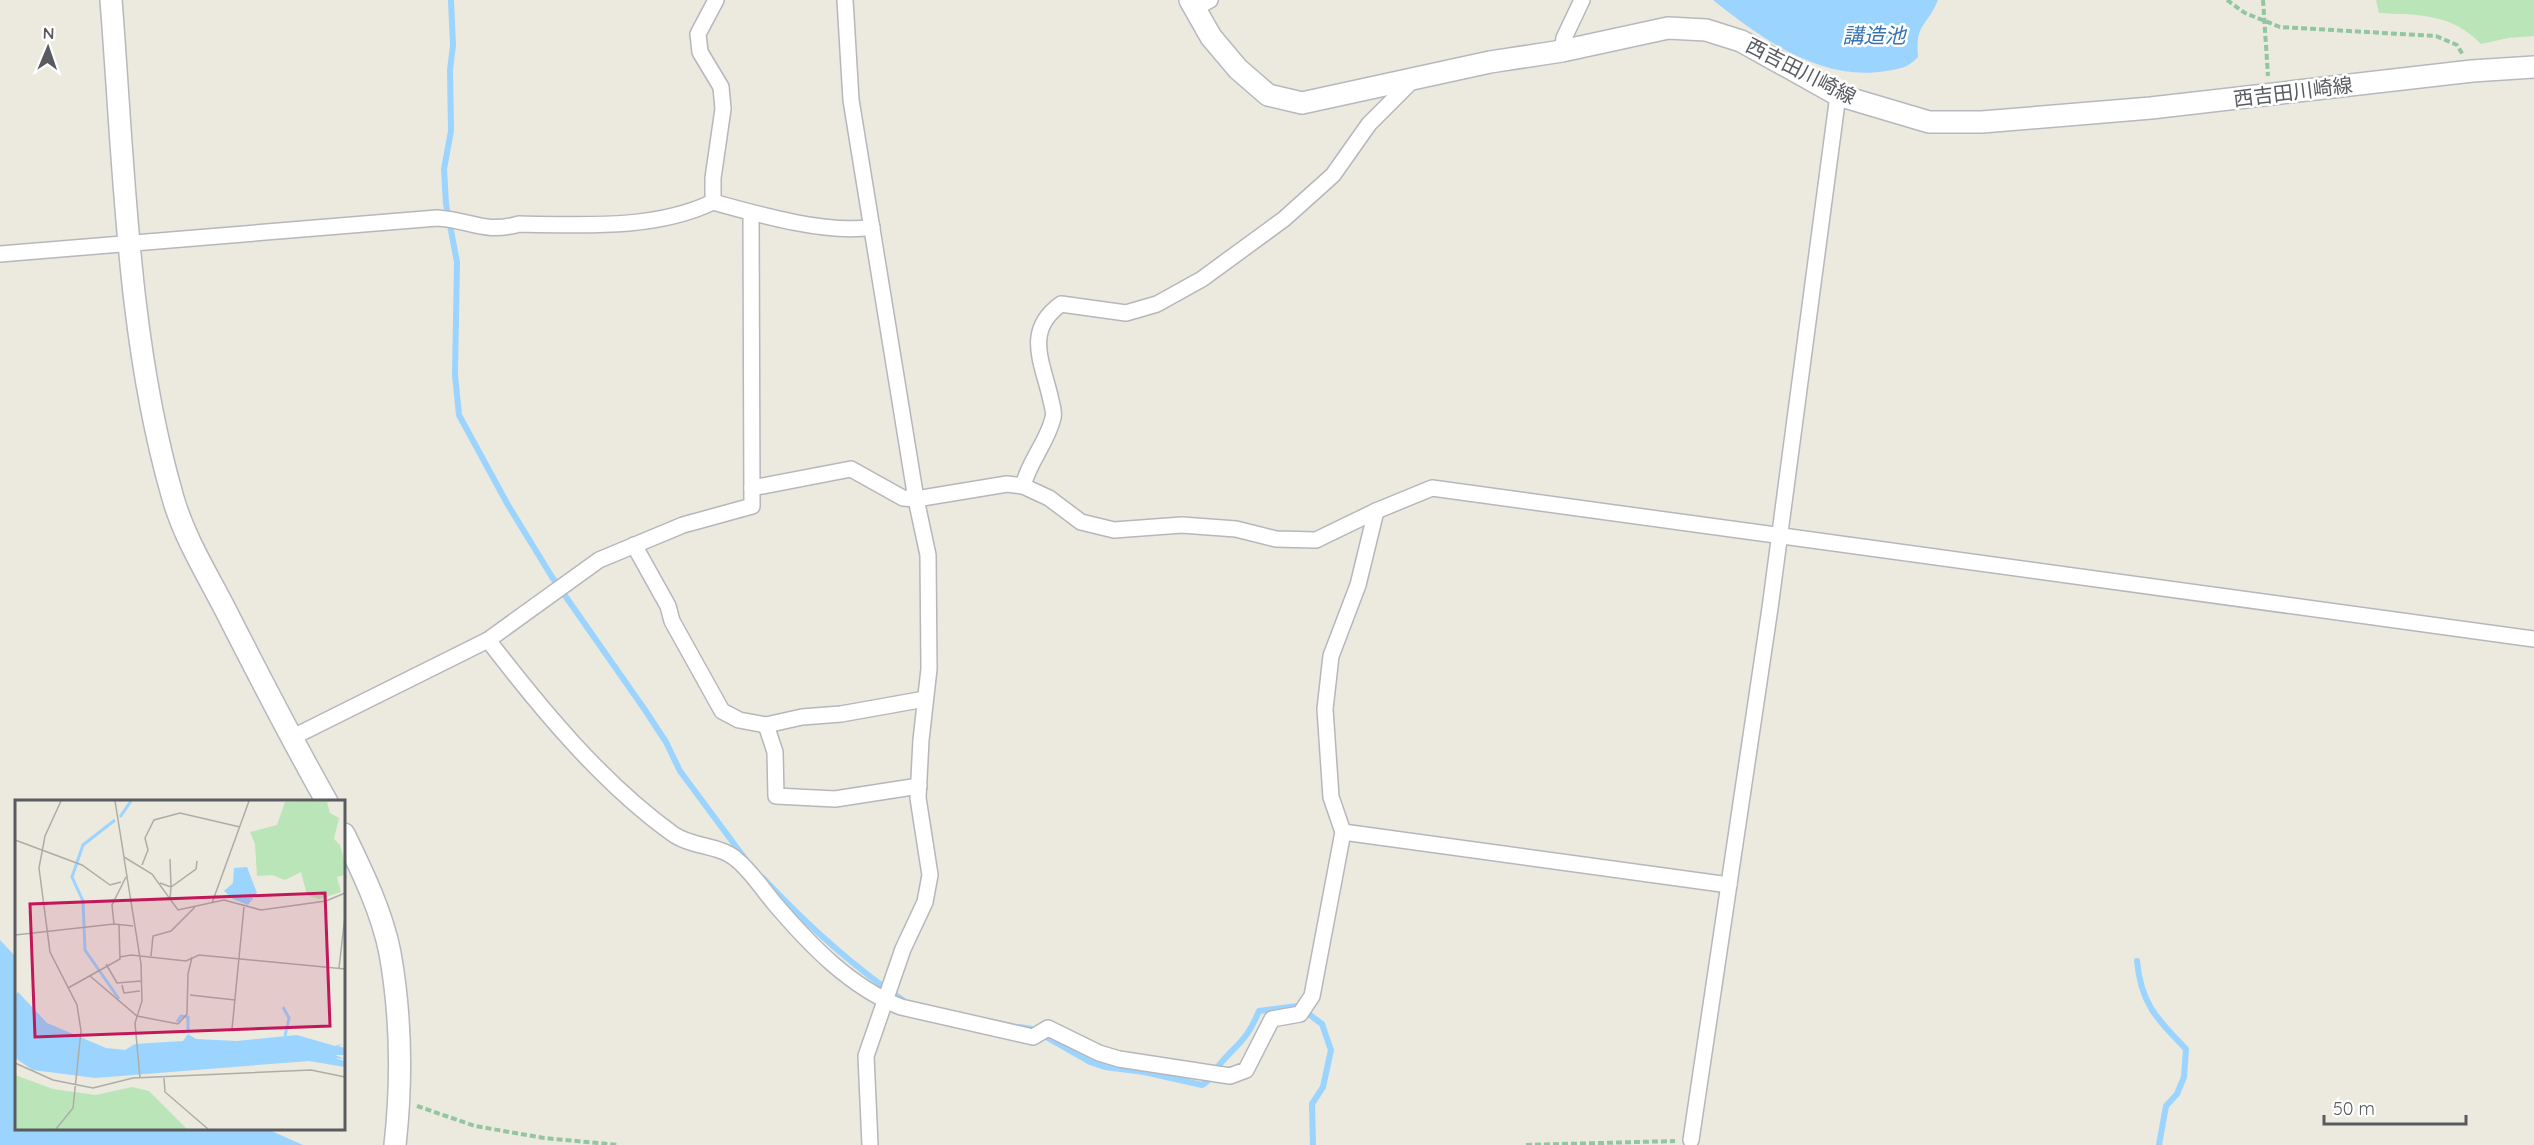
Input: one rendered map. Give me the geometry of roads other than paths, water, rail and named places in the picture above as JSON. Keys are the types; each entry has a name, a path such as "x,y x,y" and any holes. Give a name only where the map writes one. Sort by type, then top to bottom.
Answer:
{"main road":[{"path":"111,0 141,348 154,423 174,501 200,561 291,738 326,800"},
{"name":"西吉田川崎線","path":"1198,3 1210,37 1238,69 1268,95 1302,103 1490,62 1562,51 1668,28 1706,30 1741,40 1838,95 1929,122 1982,122 2151,108 2472,71 2534,67"},
{"path":"345,836 367,882 389,951 398,1024 399,1106 395,1145"}],"street":[{"path":"713,202 713,178 723,109 721,87 700,52 698,34 716,0"},
{"path":"845,0 851,100 916,499 928,555 929,669 919,786 930,875 925,902 903,949 866,1056 870,1145"},
{"path":"1562,51 1564,38 1582,0"},
{"path":"1023,486 1027,470 1048,434 1054,415 1040,355 1038,330 1046,315 1061,304 1126,313 1157,304 1202,279 1284,219 1333,175 1369,124 1415,78"},
{"path":"1691,1140 1780,534 1838,95"},
{"path":"0,254 438,218 457,219 482,229 502,229 519,224 657,220 691,213 713,202 751,213 855,230 872,226"},
{"path":"291,738 488,640 599,560 683,525 752,506 751,213"},
{"path":"752,488 851,469 903,498 916,499 1007,484 1023,486 1049,498 1081,522 1114,530 1182,525 1236,529 1276,539 1316,540 1376,511 1432,488 2534,639"},
{"path":"488,640 536,703 623,792 675,836 735,858 813,946 847,976 884,1000 901,1007 1033,1037 1048,1028 1099,1053 1119,1059 1230,1076 1246,1070 1272,1019 1300,1014 1312,996 1343,832 1331,797 1326,699 1331,656 1358,585 1376,511"},
{"path":"634,545 668,606 672,621 722,711 739,720 766,725 802,717 841,714 925,699"},
{"path":"766,725 775,752 776,796 835,799 919,786"},
{"path":"1343,832 1729,885"}],"water":[{"name":"講造池","path":"1713,0 1938,0 1920,31 1918,57 1914,61 1899,69 1862,73 1816,64 1793,54 1772,43"},
{"path":"0,940 15,956 15,1130 269,1130 303,1145 0,1145"}],"waterway":[{"path":"451,0 453,45 450,70 451,131 444,169 446,204 457,262 455,375 459,415 508,505 552,577 645,710 666,742 680,771 746,860"},
{"path":"763,878 830,944 904,1001"},
{"path":"2137,961 2142,989 2152,1010 2186,1049 2184,1077 2177,1094 2166,1106 2159,1145"},
{"path":"1019,1027 1032,1029 1090,1062 1105,1067 1144,1072 1202,1085 1246,1035 1259,1011 1298,1006 1322,1024 1331,1050 1323,1087 1312,1104 1313,1145"}]}
